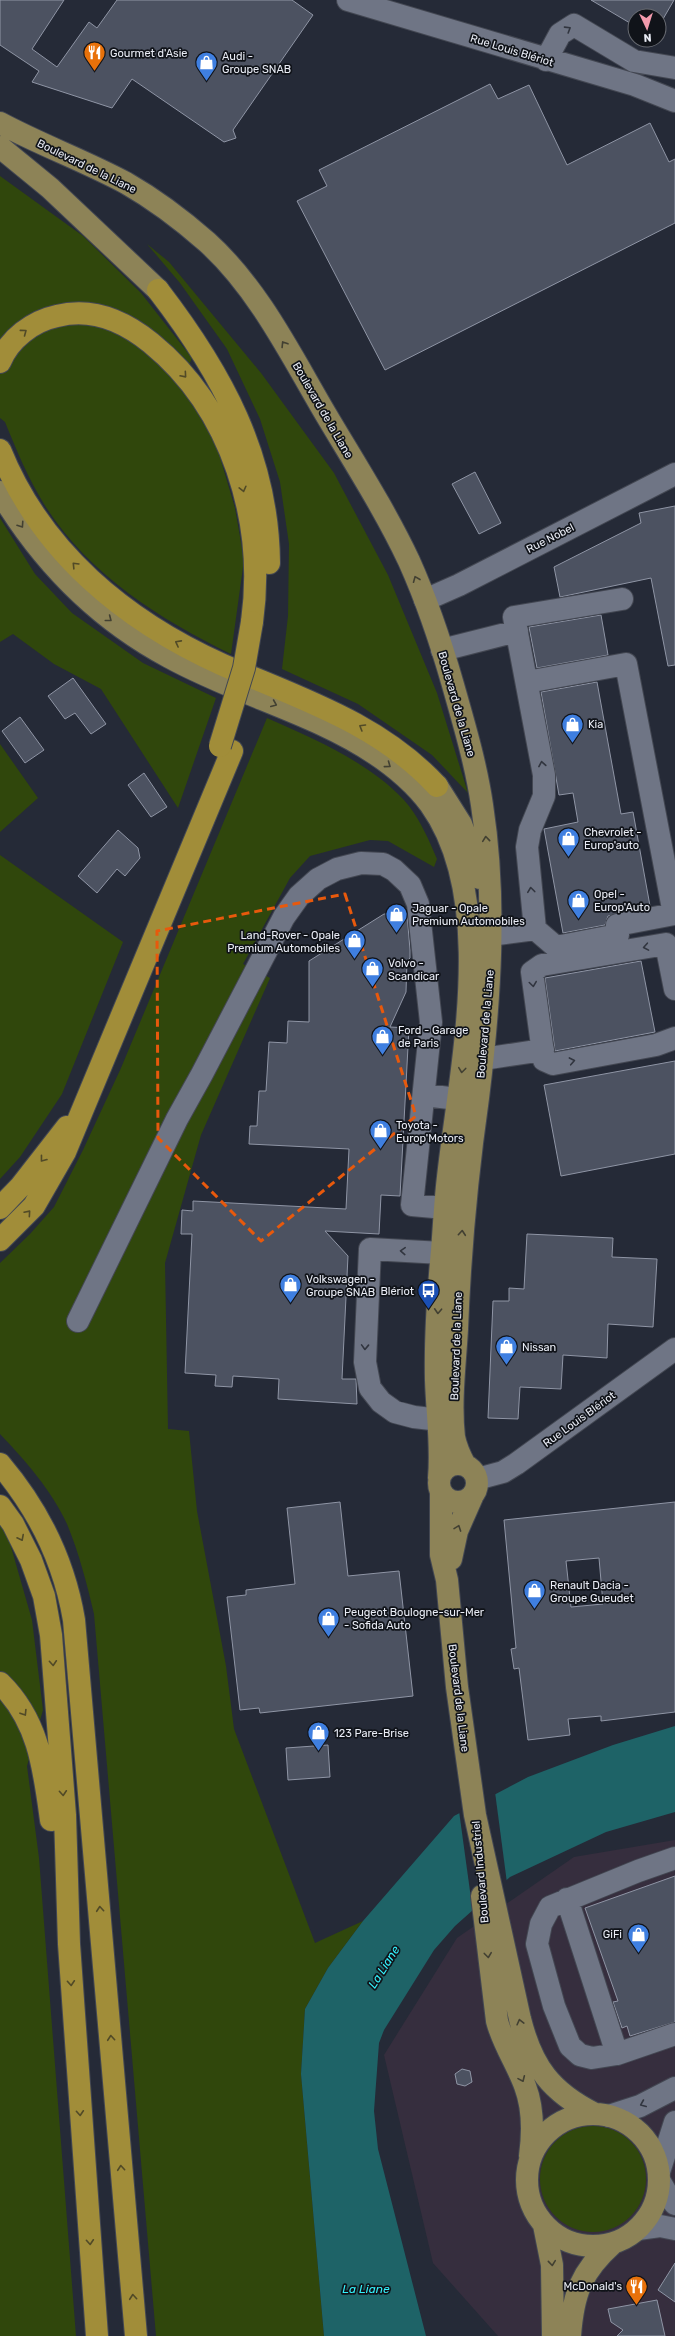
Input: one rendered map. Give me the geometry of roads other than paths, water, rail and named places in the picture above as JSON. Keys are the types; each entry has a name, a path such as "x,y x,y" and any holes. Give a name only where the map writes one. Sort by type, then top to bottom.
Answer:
{"highway":[{"path":"158,290 191,333 213,367 234,408 252,457 261,490 267,536 269,587 259,625"},
{"path":"0,362 14,341 35,324 48,318 81,313 104,316 124,324 152,344 178,368 197,391 216,422 233,455 242,483 250,524 259,625 254,690 226,749 149,950 65,1152 49,1183 29,1212 0,1240"},
{"path":"0,450 14,482 49,536 90,581 125,610 192,650 358,724 410,759 437,786"},
{"path":"0,1208 18,1189 60,1136 89,1092"},
{"path":"0,1464 28,1499 43,1525 62,1569 74,1620 136,2336"},
{"path":"0,1506 14,1524 31,1560 44,1596 51,1635 65,1815 69,1944 97,2336"},
{"path":"0,1683 15,1701 29,1722 42,1757 69,1944"}],"main road":[{"name":"Boulevard de la Liane","path":"0,123 135,189 183,222 224,258 261,308 299,369 393,530 425,600 442,650 465,728 481,796 488,855 490,931 489,998 483,1058 467,1105 445,1208 436,1347 436,1382 440,1420 441,1555 447,1580 456,1679 474,1809"},
{"path":"0,147 50,188 158,290"},
{"path":"0,162 108,243"},
{"name":"Boulevard de la Liane","path":"0,492 20,524 48,561 80,594 116,624 184,665 322,724 349,739 405,777 431,806 454,851 461,876 467,921 468,1011 465,1193 453,1422 456,1444 472,1480 454,1539 447,1580"},
{"path":"437,786 450,803 466,834 480,876 490,931"},
{"path":"458,1464 472,1480 465,1501 454,1502 446,1498 440,1485 443,1471 450,1466 458,1464"},
{"name":"Boulevard Industriel","path":"474,1809 490,1912 499,2030 528,2096 531,2133 529,2160"},
{"name":"Boulevard Industriel","path":"490,1912 533,2060 557,2090 577,2105 602,2115"},
{"path":"602,2115 628,2124 644,2138 655,2156 659,2176 657,2197 651,2212 638,2229 629,2236 612,2244 594,2247 575,2244 558,2237 544,2225 533,2211 528,2194 526,2177 529,2160 540,2139 552,2128 572,2117 602,2115"},
{"path":"544,2225 552,2265 553,2336"},
{"path":"570,2336 578,2290 583,2277 595,2259 612,2244"}],"street":[{"name":"Rue Louis Blériot","path":"348,0 650,90 675,100"},
{"path":"546,60 560,34 574,25 634,61 675,68"},
{"path":"612,79 620,52"},
{"name":"Rue Nobel","path":"425,600 459,585 675,474"},
{"path":"535,929 527,847 530,830 544,796 544,775 514,617 622,599"},
{"path":"442,650 517,631"},
{"path":"490,931 535,929 556,947 618,936 616,925 674,914 626,664 527,682"},
{"path":"78,1320 176,1119 202,1074 275,931 299,896 327,874 361,863 383,864 402,877 414,894 418,904 431,1022 412,1204 445,1208"},
{"path":"675,989 666,944 542,965 535,968 532,978 544,1060 553,1064 656,1045 675,1038"},
{"path":"483,1058 543,1050"},
{"path":"424,1096 467,1105"},
{"path":"440,1420 405,1416 388,1408 370,1388 365,1362 370,1249 442,1253 452,1257 460,1267"},
{"name":"Rue Louis Blériot","path":"472,1480 503,1472 516,1464 675,1349"},
{"path":"675,1858 567,1898 550,1907 541,1924 537,1944 554,2006 570,2046 580,2055 592,2058 617,2054 675,2034"},
{"path":"567,1898 617,2054"},
{"path":"602,2115 640,2106 675,2088"},
{"path":"675,2122 659,2176 675,2204"},
{"path":"638,2229 660,2226 675,2229"}],"water":[{"name":"La Liane","path":"675,1726 675,1812 606,1832 510,1877 455,1926 434,1950 384,2030 379,2043 374,2111 378,2149 426,2336 324,2336 301,2074 305,2009 328,1968 363,1921 454,1816 528,1777 613,1745"}],"place":[{"name":"Gourmet d'Asie","path":"94,72"},
{"name":"Audi - Groupe SNAB","path":"207,82"},
{"name":"Kia","path":"573,744"},
{"name":"Chevrolet - Europ'auto","path":"568,858"},
{"name":"Opel - Europ'Auto","path":"579,920"},
{"name":"Jaguar - Opale Premium Automobiles","path":"397,934"},
{"name":"Land-Rover - Opale Premium Automobiles","path":"355,960"},
{"name":"Volvo - Scandicar","path":"372,988"},
{"name":"Ford - Garage de Paris","path":"383,1056"},
{"name":"Toyota - Europ'Motors","path":"381,1150"},
{"name":"Volkswagen - Groupe SNAB","path":"291,1304"},
{"name":"Blériot","path":"429,1310"},
{"name":"Nissan","path":"507,1366"},
{"name":"Renault Dacia - Groupe Gueudet","path":"534,1610"},
{"name":"Peugeot Boulogne-sur-Mer - Sofida Auto","path":"328,1638"},
{"name":"123 Pare-Brise","path":"319,1752"},
{"name":"GiFi","path":"638,1954"},
{"name":"McDonald's","path":"637,2306"}]}
